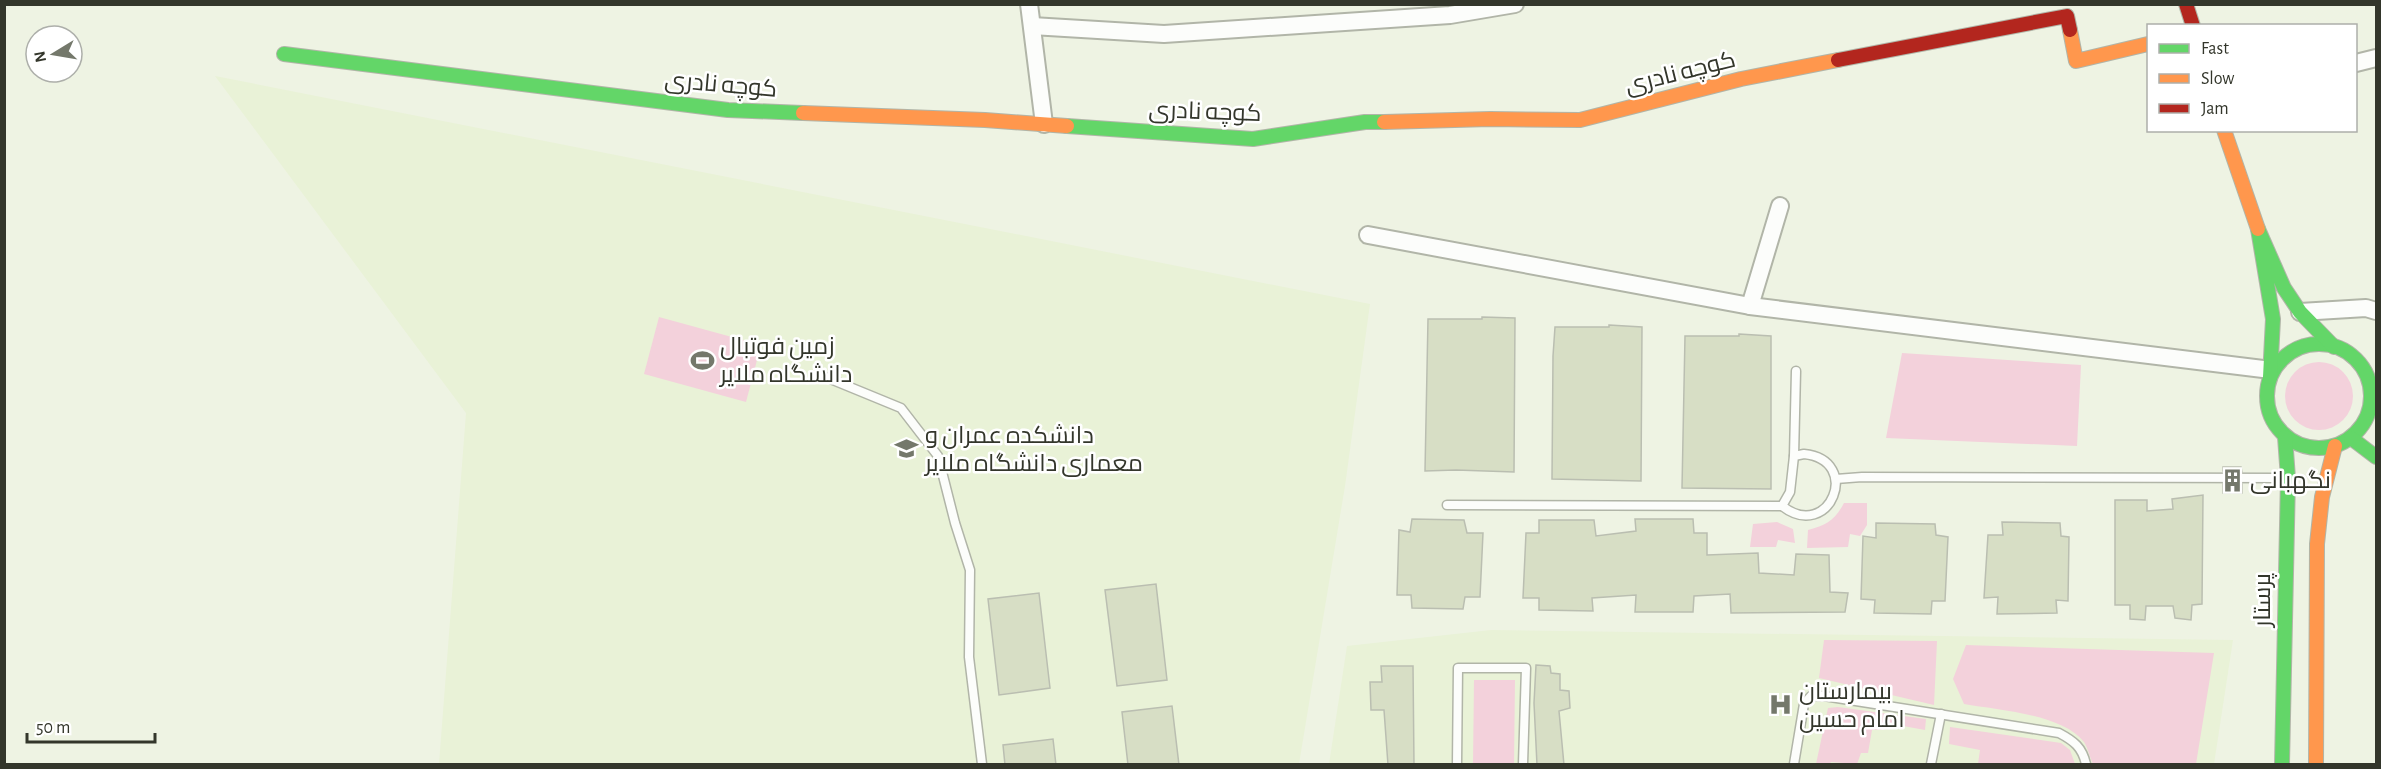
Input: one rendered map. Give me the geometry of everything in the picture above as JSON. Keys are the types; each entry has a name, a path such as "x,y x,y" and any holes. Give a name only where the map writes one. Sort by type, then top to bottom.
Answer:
{"street":[{"path":"1029,4 1044,124"},
{"path":"1032,26 1164,34 1450,15 1515,4"},
{"path":"2186,4 2192,24"},
{"name":"کوچه نادری","path":"285,54 728,110 1044,124 1253,139 1365,122 1580,120 1741,79 2067,16 2076,60 2147,44"},
{"path":"2357,63 2376,58"},
{"path":"2225,132 2258,228 2284,288 2301,312 2334,347"},
{"path":"1750,306 1780,206"},
{"path":"1368,235 1750,306 2267,373 2290,352 2305,346 2320,344 2334,347 2348,353 2359,363 2374,395 2362,425 2351,438 2335,446 2318,449 2301,446 2285,437 2268,410 2267,373 2273,319 2258,228"},
{"path":"2301,312 2366,308 2376,311"},
{"name":"پرستار","path":"2282,765 2285,521 2288,478 2285,437"},
{"path":"2351,438 2376,457"},
{"path":"2316,765 2317,544 2322,496 2335,446"}],"lane":[{"path":"1782,506 1790,492 1794,456 1796,371"},
{"path":"823,376 901,408 938,456 970,570 969,657 982,765"},
{"path":"1447,505 1782,506 1801,516 1822,511 1830,504 1835,494 1836,479 1830,466 1823,459 1814,455 1794,456"},
{"path":"1836,479 1862,477 2288,478"},
{"path":"1457,765 1458,668 1526,668 1523,765"},
{"path":"1794,765 1804,704 1810,696 1824,696 2059,733 2075,742 2083,753 2086,765"},
{"path":"1931,765 1941,714"}],"shaded area":[{"name":"دانشکده عمران و معماری دانشگاه ملایر","path":"215,76 1370,304 1345,486 1299,764 439,764 466,413"},
{"name":"زمین فوتبال دانشگاه ملایر","path":"659,317 761,345 746,402 644,374"},
{"path":"1902,353 2081,365 2077,446 1886,438"},
{"path":"2319,362 2332,365 2343,372 2350,383 2353,396 2350,409 2343,420 2332,427 2319,430 2306,427 2295,420 2288,409 2285,396 2288,383 2295,372 2306,365"},
{"path":"1844,503 1867,503 1867,525 1860,536 1850,534 1848,547 1807,548 1808,530 1830,521"},
{"path":"1777,522 1793,529 1795,543 1778,540 1776,547 1750,547 1753,524"},
{"name":"بیمارستان امام حسین","path":"1491,630 2233,640 2214,764 1329,764 1347,646"},
{"path":"1824,640 1937,641 1934,705 1819,678"},
{"path":"1966,645 2214,653 2196,764 2093,764 2084,742 2061,725 2011,711 1964,704 1953,679"},
{"path":"1474,680 1515,680 1514,764 1473,764"},
{"path":"1838,707 1926,719 1925,730 1892,724 1890,729 1872,730 1868,753 1861,753 1857,764 1831,762 1830,764 1816,764 1828,708"},
{"path":"1950,727 2061,743 2070,750 2075,764 1978,764 1980,750 1949,744"}],"building":[{"path":"1482,317 1515,318 1514,472 1425,471 1428,319 1482,319"},
{"path":"1609,325 1642,327 1641,481 1552,479 1555,327 1609,327"},
{"path":"1739,334 1771,336 1771,489 1682,488 1685,336 1739,336"},
{"path":"2223,467 2241,467 2242,472 2223,471"},
{"path":"2223,484 2242,484 2242,493 2223,493"},
{"path":"2203,495 2202,604 2192,605 2191,620 2175,618 2173,606 2146,606 2145,620 2130,619 2130,605 2115,605 2115,500 2147,500 2147,511 2173,509 2172,499"},
{"path":"1412,519 1464,520 1467,533 1483,533 1480,597 1465,597 1463,609 1412,608 1411,595 1397,595 1399,530 1410,532"},
{"path":"1635,519 1693,519 1694,533 1707,533 1707,555 1758,553 1759,573 1794,575 1796,554 1829,555 1830,592 1848,593 1845,612 1731,613 1730,594 1694,596 1693,612 1635,612 1636,595 1592,598 1593,611 1539,610 1539,598 1523,598 1526,533 1539,533 1539,520 1594,520 1596,536 1636,531"},
{"path":"2002,522 2060,523 2061,536 2069,537 2068,601 2056,600 2057,613 1997,614 1998,597 1984,598 1988,535 2003,535"},
{"path":"1876,523 1935,524 1936,535 1948,537 1945,601 1932,601 1931,614 1874,613 1875,600 1861,599 1863,536 1876,538"},
{"path":"1156,584 1167,680 1117,686 1105,590"},
{"path":"1039,593 1050,688 999,695 988,599"},
{"path":"1536,665 1550,666 1551,673 1560,674 1560,690 1569,691 1570,708 1559,711 1564,765 1537,765 1534,703"},
{"path":"1381,666 1413,666 1414,765 1388,765 1384,710 1371,710 1370,682 1382,682"},
{"path":"1172,706 1179,765 1128,765 1122,712"},
{"path":"1053,739 1056,765 1005,765 1003,745"}],"traffic: fast":[{"path":"284,54 728,110 803,113"},
{"path":"1067,126 1253,139 1365,122 1384,122"},
{"path":"2270,377 2273,319 2258,229 2284,288 2300,312 2334,347"},
{"path":"2319,344 2339,348 2356,359 2367,376 2371,396 2367,416 2356,433 2339,444 2319,448 2299,444 2282,433 2271,416 2267,396 2271,376 2282,359 2299,348 2319,344"},
{"path":"2282,764 2288,478 2285,437"},
{"path":"2351,438 2376,457"}],"traffic: slow":[{"path":"2070,30 2076,61 2147,44"},
{"path":"1384,122 1490,119 1580,120 1741,79 1838,60"},
{"path":"803,113 985,120 1067,126"},
{"path":"2225,132 2258,229"},
{"path":"2316,764 2317,544 2322,497 2335,446"}],"traffic: jam":[{"path":"2186,4 2192,24"},
{"path":"1838,60 2067,16 2070,30"}],"place":[{"name":"زمین فوتبال دانشگاه ملایر","path":"702,360"},
{"name":"دانشکده عمران و معماری دانشگاه ملایر","path":"907,449"},
{"name":"نگهبانی","path":"2232,480"},
{"name":"بیمارستان امام حسین","path":"1781,705"}]}
